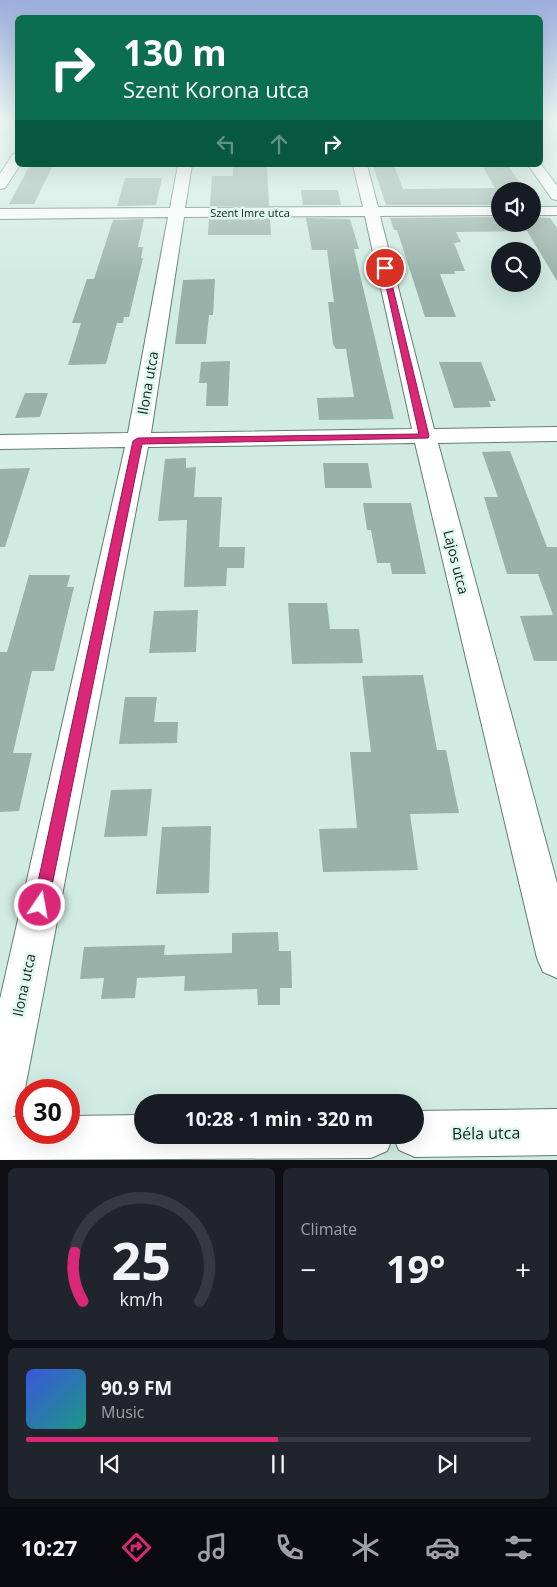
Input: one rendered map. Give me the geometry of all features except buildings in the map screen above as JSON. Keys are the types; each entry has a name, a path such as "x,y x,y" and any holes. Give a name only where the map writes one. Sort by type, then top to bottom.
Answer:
{"street":[{"path":"0,185 8,172"},
{"name":"Ilona utca","path":"0,1098 138,441 184,172"},
{"name":"Lajos utca","path":"362,172 424,436 557,958"},
{"path":"540,172 557,196"},
{"name":"Szent Imre utca","path":"0,214 491,211"},
{"path":"541,211 557,211"},
{"path":"0,442 557,434"},
{"name":"Béla utca","path":"424,1134 557,1132"},
{"path":"0,1140 134,1138"}],"route":[{"path":"40,905 138,441 424,436 385,268"}]}
